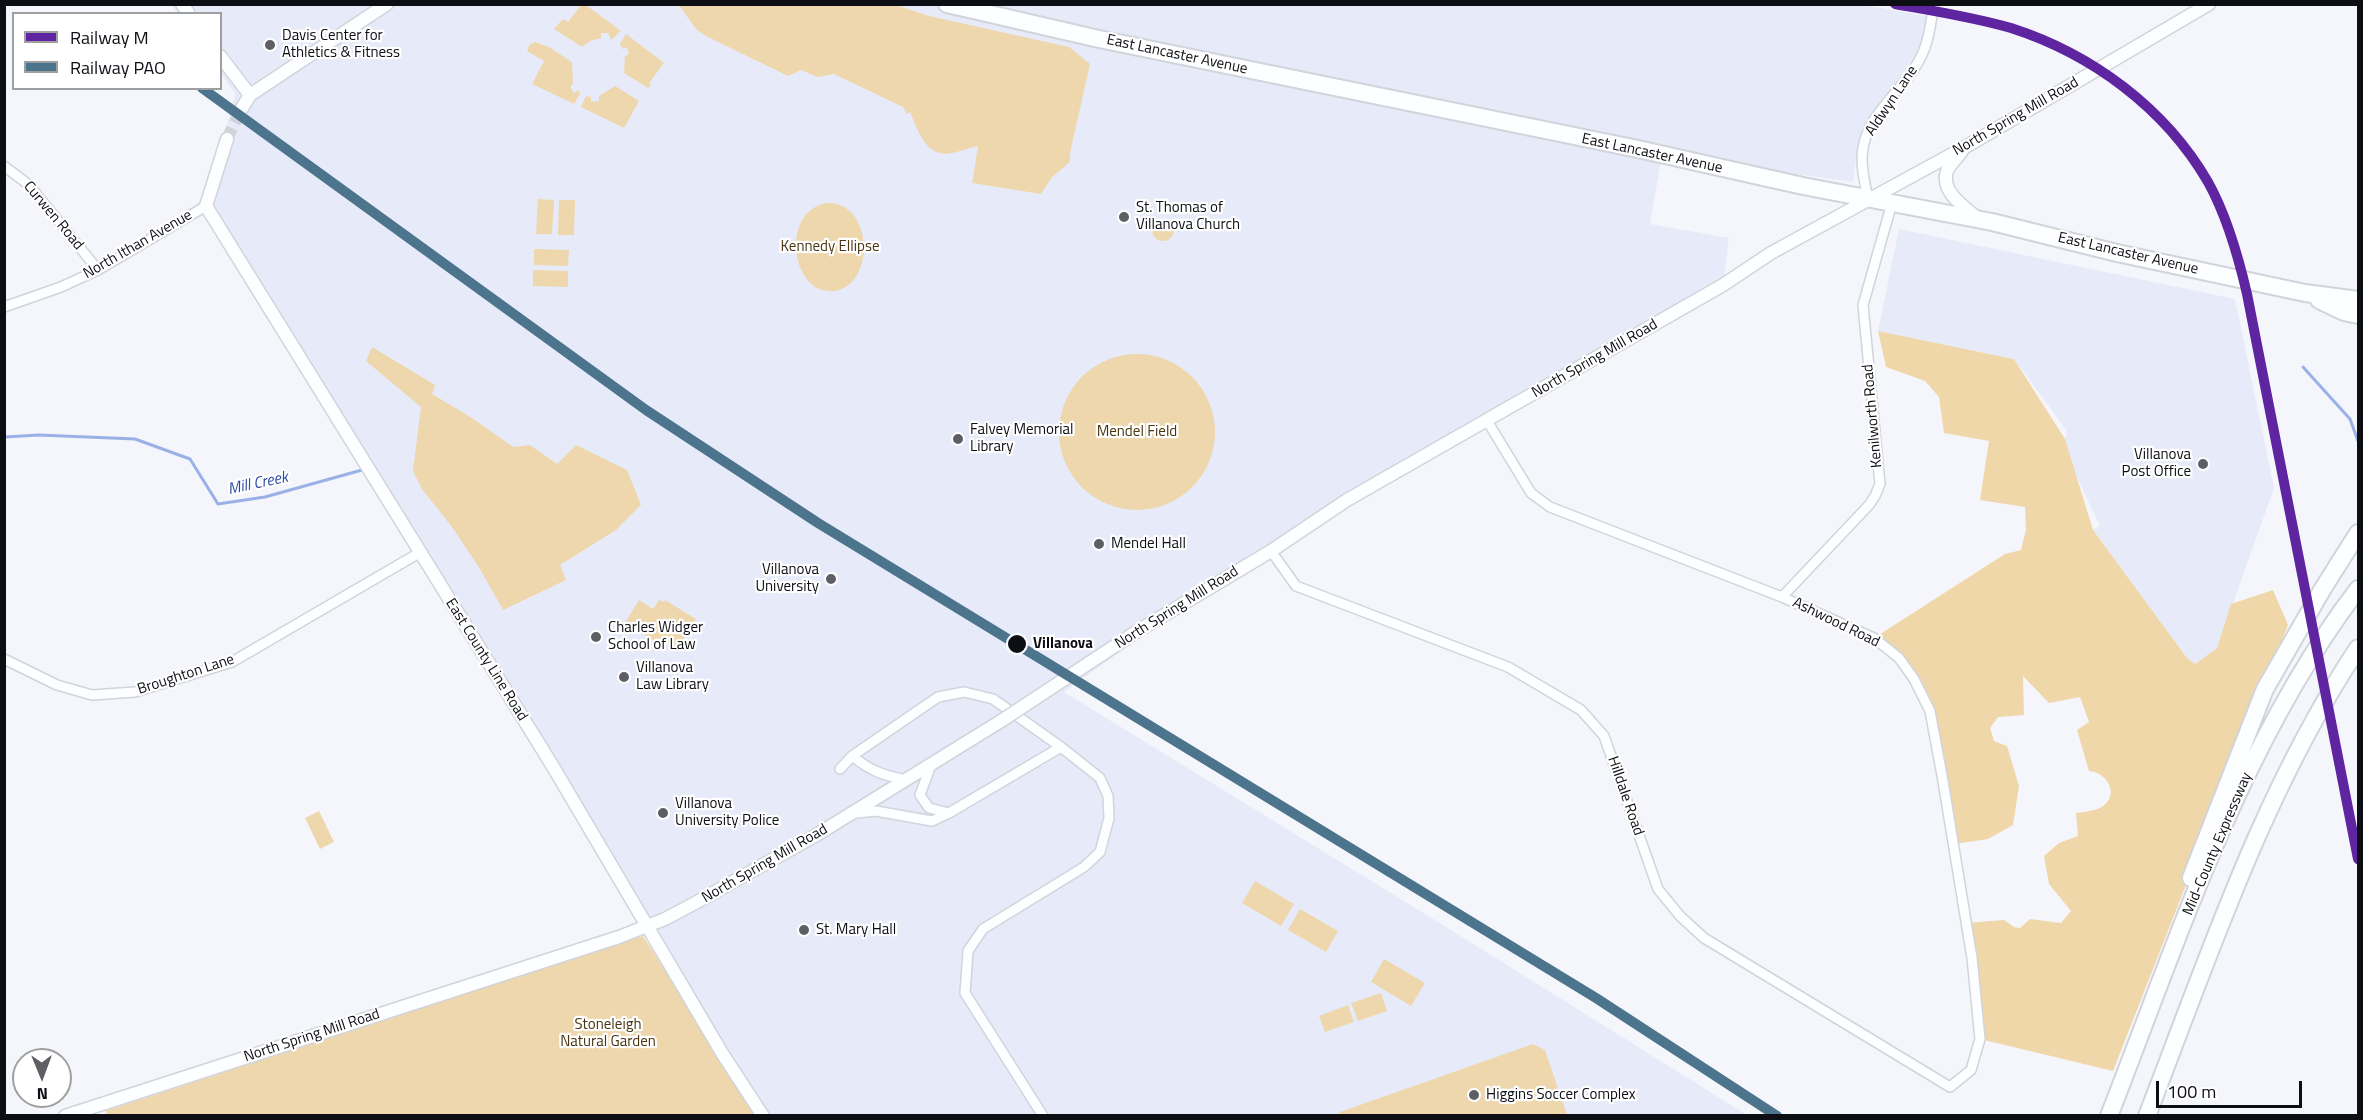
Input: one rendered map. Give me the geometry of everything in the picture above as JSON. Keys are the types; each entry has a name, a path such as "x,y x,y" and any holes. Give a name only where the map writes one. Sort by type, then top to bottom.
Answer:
{"highway":[{"name":"East Lancaster Avenue","path":"947,4 1099,39 1638,149 1868,199 1981,220 2117,253 2305,293 2358,300"},
{"path":"2305,293 2344,312 2358,315"},
{"path":"2163,980 2173,933 2190,880 2252,717 2265,688 2358,533"},
{"name":"Mid-County Expressway","path":"2109,1116 2183,925 2246,777 2303,670 2358,588"},
{"path":"2147,1116 2238,881 2289,764 2358,648"}],"main road":[{"path":"242,108 250,95 387,4"},
{"name":"North Spring Mill Road","path":"65,1116 648,926 697,902 847,816 1001,722 1136,632 1271,551 1347,500 1723,285 1771,253 1966,147 2209,4"},
{"path":"222,59 250,95"},
{"name":"North Ithan Avenue","path":"206,206 227,139"},
{"path":"1966,147 1949,167 1947,182 1951,193 1981,220"},
{"name":"East County Line Road","path":"206,206 552,765 722,1053 763,1116"}],"street":[{"name":"Aldwyn Lane","path":"1868,199 1862,164 1864,142 1879,115 1916,65 1924,50 1934,4"},
{"name":"Curwen Road","path":"4,166 29,185 98,270"},
{"name":"Kenilworth Road","path":"1782,597 1869,505 1880,484 1863,305 1892,203"},
{"name":"North Ithan Avenue","path":"4,307 61,287 98,270 206,206"},
{"name":"Ashwood Road","path":"1486,419 1532,493 1550,507 1782,597 1874,638 1899,658 1914,679 1930,711 1972,958 1980,1039 1971,1070 1950,1087"},
{"name":"Hilldale Road","path":"1271,551 1296,586 1508,667 1581,710 1604,736 1658,889 1680,915 1704,938 1950,1087"},
{"name":"Broughton Lane","path":"4,659 57,685 92,695 135,692 232,662 419,553"},
{"path":"840,769 852,756 938,697 964,692 993,699 1100,778 1108,796 1109,818 1100,852 1084,867 983,929 968,951 965,993 1043,1116"},
{"path":"847,816 860,811 876,811 932,821 1061,747"},
{"path":"852,756 877,773 906,780"},
{"path":"931,765 920,795 929,808 949,813"}],"shaded area":[{"name":"Villanova University","path":"1857,4 1927,16 1921,44 1916,55 1864,129 1858,145 1853,182 1662,155 1650,224 1729,238 1723,285 1486,419 1182,608 1064,692 1747,1115 763,1115 206,206 235,94 222,75 222,12 177,12 171,5"},
{"path":"1899,229 2235,299 2274,488 2217,648 2195,664 2187,658 2093,530 2100,526 2072,467 2065,439 2067,431 2014,359 1878,331"},
{"path":"1878,331 2014,359 2065,439 2093,530 2187,658 2195,664 2217,648 2231,604 2273,590 2288,625 2113,1071 1980,1039 1966,923 2004,920 2020,928 2030,919 2061,923 2071,911 2049,884 2044,856 2059,843 2078,836 2076,813 2100,808 2110,798 2111,792 2110,786 2102,776 2089,771 2077,730 2089,722 2080,697 2049,703 2023,676 2024,715 1998,717 1990,728 1994,741 2007,746 2019,786 2013,825 1988,839 1954,844 1930,711 1914,679 1874,638 2005,554 2021,550 2026,530 2025,507 1980,500 1989,441 1944,433 1939,397 1925,381 1886,367"}],"green space":[{"path":"581,5 586,5 621,31 611,40 608,33 601,33 601,38 590,41 582,47 554,29 563,19 568,22"},
{"path":"679,5 896,5 929,16 1069,47 1090,64 1070,162 1052,177 1041,194 972,183 978,146 949,153 934,151 921,136 910,112 907,114 903,107 834,74 818,77 801,70 788,76 706,36 696,29"},
{"path":"626,34 664,63 649,83 651,85 648,88 624,73 625,56 629,54 627,47 622,49 620,44"},
{"path":"535,42 549,47 572,62 573,84 570,87 574,93 578,90 580,94 574,104 532,84 544,61 527,51 530,44"},
{"path":"615,86 639,101 624,128 581,107 586,96 591,97 591,102 599,101 599,96"},
{"path":"538,199 554,200 552,234 536,234"},
{"path":"559,200 575,200 574,235 558,235"},
{"name":"Kennedy Ellipse","path":"827,203 843,207 855,217 862,231 864,248 862,265 855,279 844,288 828,291 816,288 810,283 805,277 796,253 798,231 802,221 816,206"},
{"path":"1163,219 1171,222 1174,230 1171,238 1163,241 1155,238 1152,230 1155,222"},
{"path":"534,249 569,250 568,266 534,265"},
{"path":"533,270 568,271 568,287 533,286"},
{"path":"372,347 435,385 432,394 472,418 513,447 530,445 557,464 576,445 627,470 641,505 616,530 560,565 566,580 503,610 480,569 452,527 422,489 413,471 421,407 366,361"},
{"name":"Mendel Field","path":"1137,354 1167,360 1192,377 1209,402 1215,432 1209,462 1192,487 1167,504 1137,510 1107,504 1082,487 1065,462 1059,432 1065,402 1082,377 1107,360"},
{"path":"639,600 653,609 659,600 664,602 665,600 696,619 679,646 674,648 658,638 656,642 625,623"},
{"path":"319,811 334,842 320,849 305,818"},
{"path":"1255,881 1294,904 1281,926 1242,903"},
{"path":"1300,909 1338,931 1326,952 1288,930"},
{"name":"Stoneleigh Natural Garden","path":"643,936 758,1115 109,1116 105,1111"},
{"path":"1384,959 1425,983 1411,1006 1371,982"},
{"path":"1381,993 1387,1011 1358,1021 1351,1003"},
{"path":"1348,1005 1354,1022 1325,1032 1319,1016"},
{"name":"Higgins Soccer Complex","path":"1533,1044 1545,1050 1567,1115 1339,1115 1340,1112"}],"waterway":[{"path":"2303,367 2350,419 2358,441"},
{"name":"Mill Creek","path":"4,437 39,435 135,439 190,459 218,504 265,497 362,470"}],"tunnel":[{"path":"227,139 242,108"}],"rail line":[{"name":"M","path":"1895,4 1968,17 2011,28 2070,53 2124,87 2148,108 2191,155 2208,182 2231,236 2247,294 2358,859"},
{"name":"PAO","path":"205,90 646,410 818,523 1596,998 1777,1116"}],"place":[{"name":"Davis Center for Athletics & Fitness","path":"270,45"},
{"name":"St. Thomas of Villanova Church","path":"1124,217"},
{"name":"Falvey Memorial Library","path":"958,439"},
{"name":"Villanova Post Office","path":"2203,464"},
{"name":"Mendel Hall","path":"1099,544"},
{"name":"Villanova University","path":"831,579"},
{"name":"Charles Widger School of Law","path":"596,637"},
{"name":"Villanova","path":"1017,644"},
{"name":"Villanova Law Library","path":"624,677"},
{"name":"Villanova University Police","path":"663,813"},
{"name":"St. Mary Hall","path":"804,930"},
{"name":"Higgins Soccer Complex","path":"1474,1095"}]}
